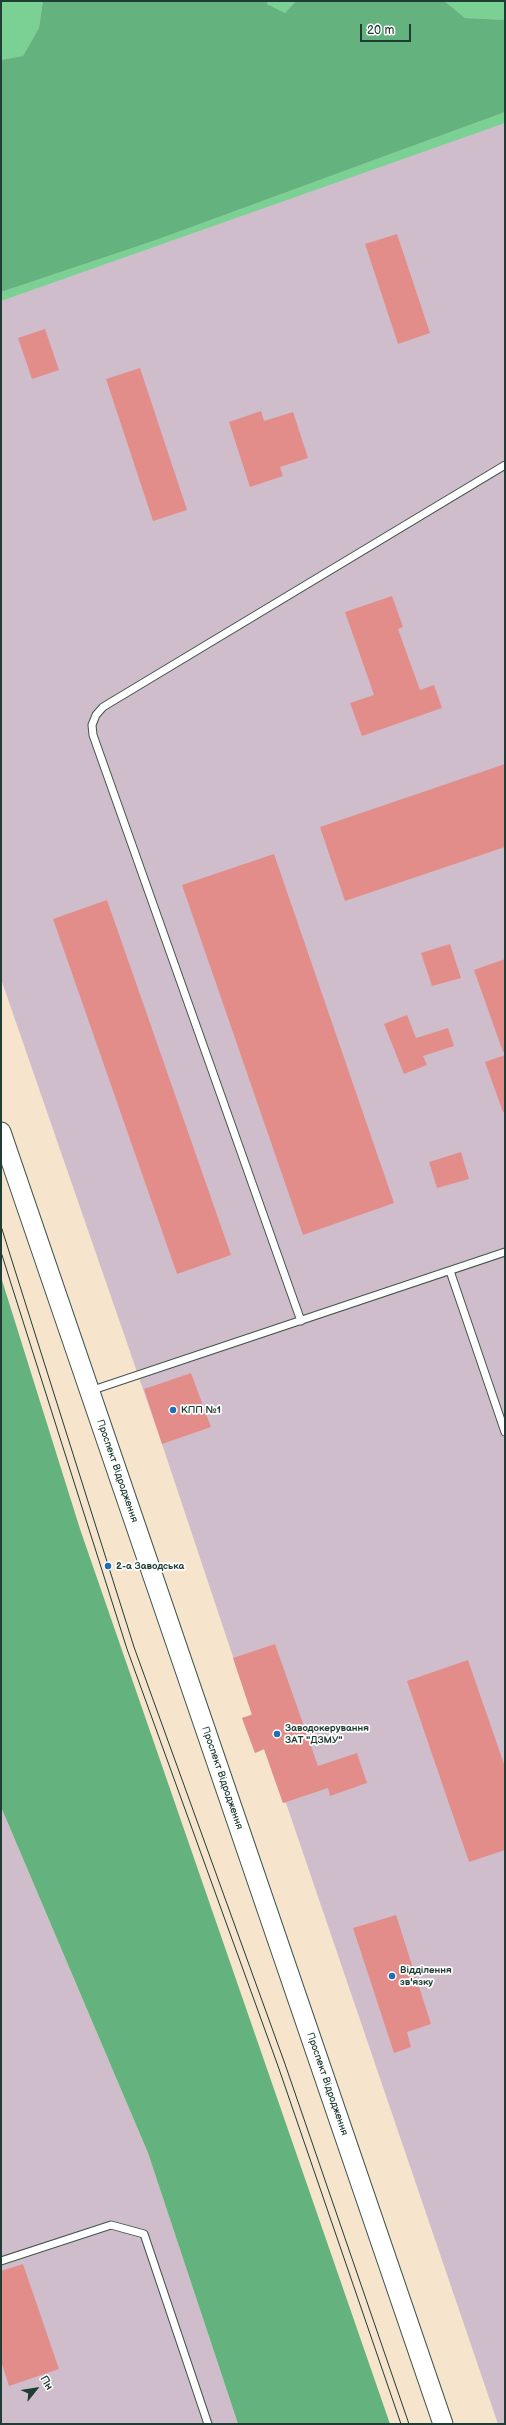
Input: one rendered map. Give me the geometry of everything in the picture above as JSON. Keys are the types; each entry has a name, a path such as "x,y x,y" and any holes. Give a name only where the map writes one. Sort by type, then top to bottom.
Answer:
{"street":[{"name":"Проспект Відродження","path":"1,1132 443,2424"}],"lane":[{"path":"301,1321 98,750 93,735 92,725 96,715 103,707 505,465"},
{"path":"90,1391 505,1252"},
{"path":"450,1271 505,1432"},
{"path":"1,2261 111,2225 144,2234 208,2424"}],"shaded area":[{"path":"1,1 505,1 505,2424 498,2424 286,1803 283,1803 264,1749 255,1753 242,1718 252,1714 162,1444 1,979"},
{"path":"1,1807 148,2153 238,2424 1,2424"}],"green space":[{"path":"1,1 43,1 39,28 23,56 1,60"},
{"path":"43,1 267,1 267,4 285,13 296,1 444,1 465,18 505,20 505,112 156,240 1,292 1,60 23,56 39,28"},
{"path":"267,1 296,1 285,13 266,4"},
{"path":"444,1 505,1 505,20 465,18"},
{"path":"505,112 505,123 1,301 1,292 156,240"},
{"path":"1,1277 80,1529 390,2424 238,2424 148,2153 1,1807"}],"building":[{"path":"397,234 430,333 398,344 365,244"},
{"path":"45,329 59,370 32,379 18,338"},
{"path":"140,368 187,510 153,521 106,379"},
{"path":"261,411 264,421 293,412 308,458 280,467 283,476 250,487 229,422"},
{"path":"392,596 403,627 398,629 420,690 434,685 442,708 362,736 350,703 374,695 345,612"},
{"path":"505,764 505,847 345,901 320,827"},
{"path":"274,854 394,1203 303,1235 182,885"},
{"path":"107,900 231,1255 177,1274 53,919"},
{"path":"450,944 461,978 432,986 421,953"},
{"path":"505,959 505,1052 503,1052 474,970"},
{"path":"407,1015 416,1038 448,1028 454,1046 423,1056 427,1065 404,1074 384,1024"},
{"path":"505,1055 505,1112 503,1112 485,1062"},
{"path":"461,1152 469,1179 437,1188 429,1162"},
{"name":"КПП №1","path":"191,1373 211,1427 162,1444 144,1389"},
{"name":"Заводокерування ЗАТ \"ДЗМУ\"","path":"275,1644 318,1766 357,1753 367,1783 330,1796 328,1788 283,1803 264,1749 255,1753 242,1718 252,1715 233,1658"},
{"path":"468,1660 505,1767 505,1850 469,1862 407,1681"},
{"name":"Відділення зв'язку","path":"396,1915 431,2024 407,2032 411,2047 394,2053 353,1928"},
{"path":"23,2264 59,2369 9,2386 1,2361 1,2271"}],"tram line":[{"path":"1,1226 134,1647 285,2064 409,2424"},
{"path":"1,1252 127,1649 278,2066 401,2424"}],"place":[{"name":"КПП №1","path":"173,1410"},
{"name":"2-а Заводська","path":"108,1566"},
{"name":"Заводокерування ЗАТ \"ДЗМУ\"","path":"277,1734"},
{"name":"Відділення зв'язку","path":"392,1976"}]}
